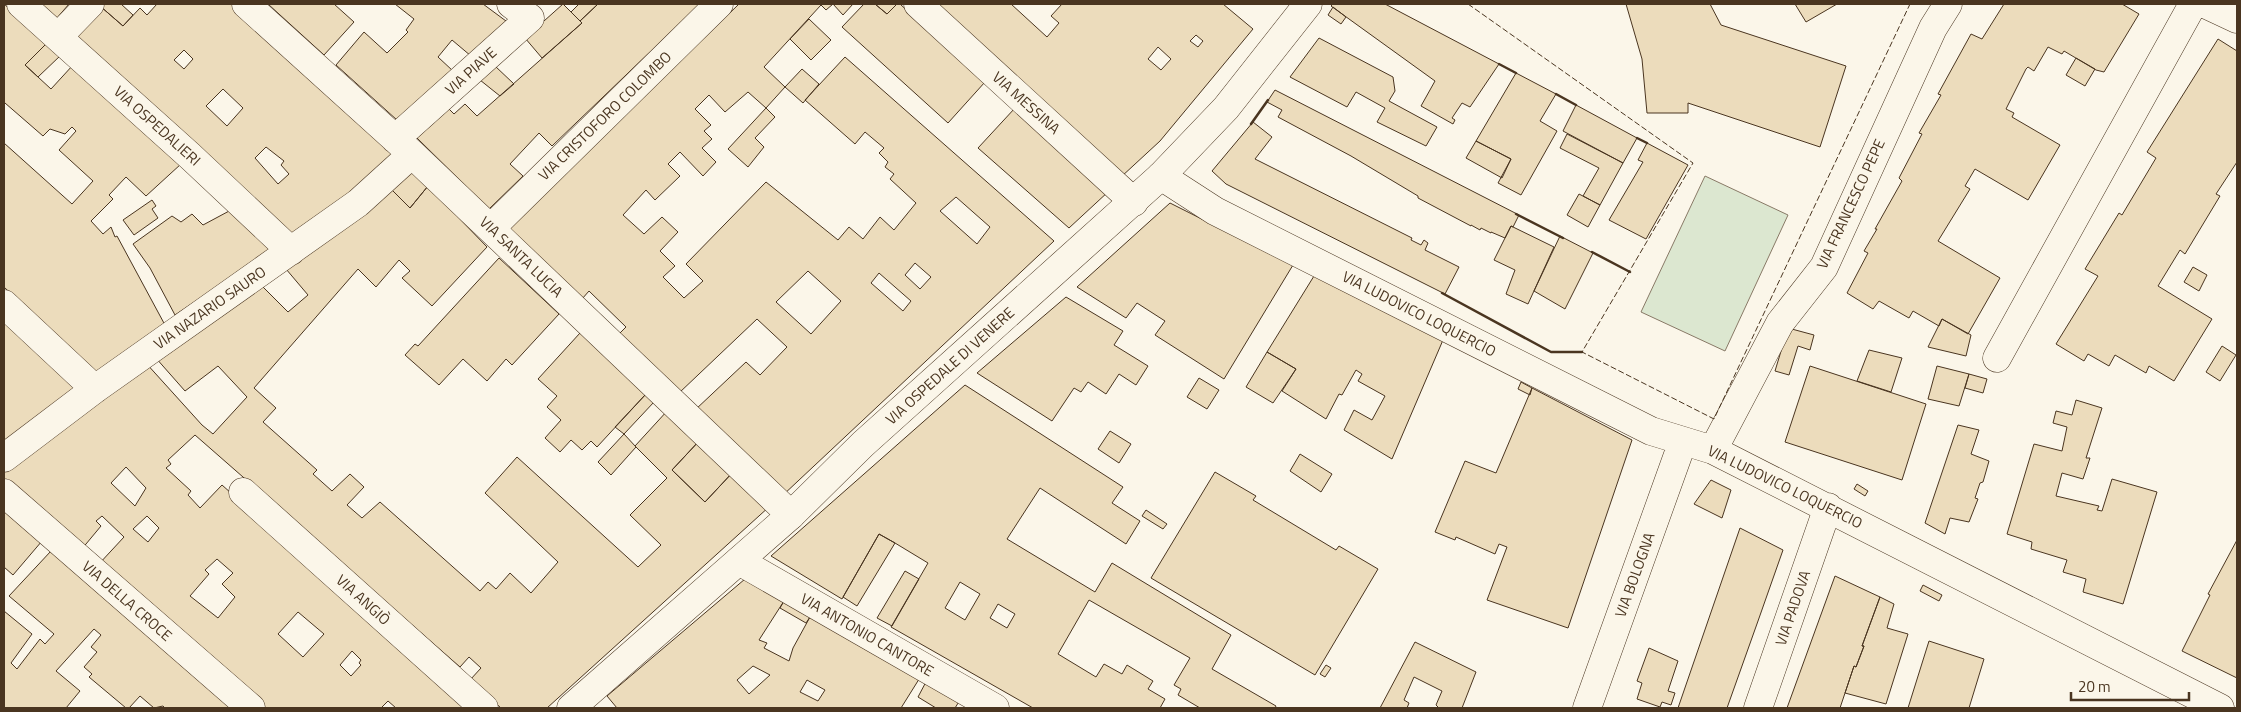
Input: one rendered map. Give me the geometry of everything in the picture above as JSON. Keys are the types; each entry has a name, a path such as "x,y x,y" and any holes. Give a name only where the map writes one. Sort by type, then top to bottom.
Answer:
{"street":[{"name":"VIA OSPEDALIERI","path":"21,4 291,251"},
{"path":"58,37 90,4"},
{"name":"VIA SANTA LUCIA","path":"246,4 404,147 791,515"},
{"name":"VIA PIAVE","path":"404,147 530,18 512,4"},
{"name":"VIA CRISTOFORO COLOMBO","path":"490,228 720,4"},
{"name":"VIA MESSINA","path":"918,4 1134,202"},
{"name":"VIA OSPEDALE DI VENERE","path":"571,708 791,515 863,444 1134,202 1226,108 1308,4"},
{"name":"VIA FRANCESCO PEPE","path":"1713,450 1780,323 1824,267 1924,45 1948,4"},
{"path":"1997,358 2193,4"},
{"path":"2206,4 2237,19"},
{"name":"VIA NAZARIO SAURO","path":"4,458 95,389 358,203 404,147"},
{"name":"VIA LUDOVICO LOQUERCIO","path":"1161,176 1224,216 1651,431 1713,450 2220,708"},
{"path":"4,304 95,389"},
{"name":"VIA BOLOGNA","path":"1587,708 1683,441"},
{"name":"VIA ANGIÒ","path":"243,492 484,708"},
{"name":"VIA DELLA CROCE","path":"4,493 251,708"},
{"name":"VIA PADOVA","path":"1758,708 1828,507"},
{"name":"VIA ANTONIO CANTORE","path":"738,561 995,708"}],"green space":[{"path":"1705,176 1788,215 1725,351 1641,312"}],"building":[{"path":"4,4 48,42 25,65 51,89 73,65 181,164 146,196 126,177 109,195 113,199 91,221 103,234 111,227 165,325 95,373 4,287 4,143 72,204 93,181 59,150 76,131 72,127 65,134 50,129 43,136 5,103 4,105"},
{"path":"41,4 69,4 57,18"},
{"path":"102,4 121,4 133,15 123,26 100,6"},
{"path":"157,4 231,4 396,153 346,198 295,237 74,34 100,6 123,26 140,8 147,15","holes":["184,50 193,59 184,69 174,60","223,89 243,108 227,126 206,106","266,147 284,161 281,165 289,174 278,184 255,158"]},
{"path":"268,4 334,4 354,22 324,55"},
{"path":"395,4 483,4 506,21 471,56 452,40 438,57 453,71 397,120 336,65 364,32 387,53 408,32 406,30 414,19"},
{"path":"563,4 582,23 542,58 525,38"},
{"path":"579,4 598,4 580,21 571,12"},
{"path":"598,4 700,4 552,146 539,133 510,164 523,176 489,209 417,138 449,109 454,114 465,104 477,116 582,23 580,21"},
{"path":"739,4 833,4 826,10 821,5 764,67 785,87 766,108 748,92 725,112 709,95 695,109 711,125 704,131 712,139 702,148 716,162 703,176 680,152 668,164 680,176 655,200 646,190 623,215 644,234 662,217 678,232 660,251 675,266 663,277 684,298 703,281 686,264 766,182 838,240 849,227 863,239 880,217 894,230 916,203 890,179 894,174 885,167 888,162 879,153 884,148 865,132 855,144 805,100 845,57 1054,241 782,496 695,410 746,362 760,375 787,347 757,319 679,393 619,334 626,327 589,291 582,299 509,228","holes":["956,197 990,227 977,244 940,211","915,263 931,277 920,289 905,275","808,271 841,301 811,334 776,302","879,273 911,301 903,311 871,283"]},
{"path":"833,4 853,4 843,15"},
{"path":"864,4 875,4 887,14 897,4 900,4 985,82 948,123 842,27"},
{"path":"875,4 897,4 887,14"},
{"path":"931,4 1011,4 1047,37 1059,23 1051,16 1062,4 1223,4 1253,29 1160,141 1121,177","holes":["1196,35 1203,41 1198,47 1190,41","1158,47 1171,59 1161,70 1148,59"]},
{"path":"1333,4 1385,4 1499,64 1470,107 1462,103 1452,118 1455,120 1453,124 1421,106 1435,81 1331,6"},
{"path":"1626,4 1710,4 1721,25 1846,66 1820,147 1688,103 1688,113 1647,113 1642,59"},
{"path":"1795,4 1837,4 1806,22"},
{"path":"2004,4 2122,4 2139,14 2104,72 2096,70 2064,51 2062,54 2048,47 2034,71 2028,67 2026,69 2006,109 2014,113 2012,117 2060,145 2028,200 1975,169 1965,186 1970,189 1938,241 2000,278 1968,334 1942,319 1939,326 1913,311 1909,318 1879,301 1873,309 1847,293 1868,253 1864,251 1902,181 1899,178 1922,134 1919,133 1941,95 1938,94 1971,34 1982,39"},
{"path":"1333,7 1346,17 1341,24 1328,15"},
{"path":"809,19 831,40 811,60 790,39"},
{"path":"1319,38 1393,77 1395,91 1389,101 1437,127 1426,146 1377,122 1385,108 1356,92 1347,107 1290,77"},
{"path":"2218,39 2237,51 2237,162 2216,194 2220,196 2185,254 2180,250 2158,286 2212,319 2174,381 2149,366 2146,373 2115,355 2109,366 2088,354 2084,361 2056,344 2098,276 2085,269 2119,213 2122,215 2156,158 2147,152"},
{"path":"48,42 61,55 38,77 25,65"},
{"path":"2076,58 2095,69 2085,86 2066,75"},
{"path":"495,66 514,84 500,96 480,80"},
{"path":"802,69 819,84 803,103 785,87"},
{"path":"1516,73 1556,94 1540,121 1557,131 1521,195 1498,183 1511,159 1476,141"},
{"path":"1275,90 1519,215 1513,227 1511,226 1505,238 1471,226 1418,198 1418,196 1351,156 1278,117 1282,110 1267,102"},
{"path":"1576,105 1637,138 1623,163 1563,131"},
{"path":"766,108 775,117 755,138 764,147 748,167 728,149"},
{"path":"1015,108 1109,191 1069,228 978,148"},
{"path":"1253,122 1272,137 1255,159 1412,238 1411,240 1421,245 1424,240 1428,243 1425,250 1459,267 1445,294 1226,184 1212,171"},
{"path":"1567,134 1623,163 1600,205 1583,196 1599,168 1560,148"},
{"path":"1476,141 1511,159 1502,178 1466,158"},
{"path":"1647,143 1688,165 1646,239 1609,220 1643,162 1638,160"},
{"path":"414,170 428,186 410,208 390,188"},
{"path":"428,186 487,247 432,306 402,278 410,271 399,260 376,287 358,269 254,388 276,408 263,422 317,470 313,474 332,491 350,474 364,487 347,505 362,518 380,502 480,591 488,582 496,589 510,573 531,593 558,562 485,493 517,457 638,567 661,545 630,515 667,478 635,446 668,410 700,440 672,470 705,502 733,472 770,506 547,708 501,708 470,680 481,668 469,657 460,667 195,435 168,460 171,464 166,468 191,491 188,495 200,508 222,485 472,708 396,708 388,701 381,708 265,708 98,565 124,537 102,516 96,521 101,526 81,550 4,482 4,471 145,362 202,425 213,434 247,397 218,366 185,391 155,357 259,283 288,312 308,295 286,269 390,188 410,208","holes":["126,467 146,488 135,506 111,483","147,516 159,528 148,542 133,529","217,559 233,573 222,584 235,597 218,618 190,596 209,574 205,570","298,612 324,634 303,657 278,634","352,651 361,660 359,663 361,665 351,676 340,665"]},
{"path":"1579,194 1600,205 1588,227 1567,215"},
{"path":"152,200 156,206 152,209 158,218 134,235 123,220"},
{"path":"1170,203 1293,265 1224,379 1155,335 1165,321 1137,303 1126,318 1077,287"},
{"path":"231,210 274,249 175,315 150,268 133,244 172,216 181,222 192,214 203,225"},
{"path":"1511,226 1554,247 1528,304 1506,294 1515,270 1494,260"},
{"path":"1560,236 1593,253 1565,309 1534,291"},
{"path":"499,258 559,314 512,365 506,359 487,381 463,359 439,385 405,355 415,344 418,346"},
{"path":"2193,267 2207,275 2199,291 2184,282"},
{"path":"1314,276 1443,340 1392,459 1344,430 1354,410 1372,420 1385,396 1358,381 1362,374 1356,370 1342,395 1339,394 1326,419 1282,391 1296,369 1267,352"},
{"path":"1066,297 1123,331 1114,345 1148,366 1136,385 1119,374 1106,394 1088,382 1081,392 1074,388 1052,421 977,373"},
{"path":"4,319 77,387 4,447"},
{"path":"1942,319 1971,335 1966,356 1928,347"},
{"path":"1788,328 1814,335 1810,350 1798,346 1789,375 1775,371"},
{"path":"580,333 646,394 597,447 591,441 582,450 571,440 560,452 545,438 561,420 547,407 557,396 538,379"},
{"path":"2222,346 2236,355 2220,381 2206,372"},
{"path":"1869,350 1902,358 1891,392 1857,381"},
{"path":"1267,352 1296,369 1273,403 1246,387"},
{"path":"1810,366 1926,404 1902,480 1785,442"},
{"path":"1937,366 1969,374 1959,406 1928,399"},
{"path":"1969,374 1987,379 1983,393 1965,388"},
{"path":"1199,378 1219,390 1207,409 1187,397"},
{"path":"1521,382 1532,388 1530,395 1518,389"},
{"path":"965,385 1123,487 1112,503 1140,521 1126,544 1040,488 1007,539 1095,592 1112,563 1231,635 1212,669 1276,706 1275,708 1200,708 1178,695 1181,689 1174,685 1190,658 1089,600 1058,654 1096,677 1104,664 1122,674 1127,665 1153,681 1148,689 1165,699 1160,708 1033,708 891,627 928,563 895,543 879,534 842,599 771,556","holes":["960,582 980,594 965,620 945,608","998,604 1015,614 1007,628 990,618"]},
{"path":"1532,388 1632,440 1568,628 1487,600 1507,547 1499,544 1495,554 1456,537 1455,540 1435,532 1465,461 1496,473"},
{"path":"646,394 654,402 624,434 615,427"},
{"path":"2076,400 2102,408 2086,458 2090,458 2083,479 2062,473 2056,496 2099,506 2097,510 2102,511 2112,479 2157,492 2123,604 2083,592 2086,579 2063,572 2067,560 2031,549 2032,542 2007,534 2034,444 2062,451 2067,427 2053,423 2056,411 2072,415"},
{"path":"1958,425 1979,430 1971,454 1989,461 1983,482 1980,483 1975,498 1978,499 1969,522 1950,518 1945,534 1925,523"},
{"path":"1110,431 1131,444 1119,463 1098,449"},
{"path":"624,434 636,447 611,475 598,462"},
{"path":"700,440 733,472 705,502 672,470"},
{"path":"1300,454 1332,474 1321,492 1290,471"},
{"path":"1215,472 1256,496 1253,500 1336,550 1339,546 1378,569 1315,675 1151,578"},
{"path":"1711,480 1731,490 1722,518 1694,504"},
{"path":"1857,484 1868,491 1865,496 1854,489"},
{"path":"4,504 42,541 13,575 4,567"},
{"path":"1146,510 1167,524 1163,529 1142,516"},
{"path":"1740,528 1783,550 1727,708 1678,708"},
{"path":"879,534 895,543 857,606 843,597"},
{"path":"2237,540 2237,678 2182,651 2210,595 2208,594"},
{"path":"51,551 233,708 165,708 163,706 154,708 140,696 129,708 126,708 89,677 92,674 84,667 97,652 91,647 101,635 94,629 56,671 80,691 66,708 4,708 4,611 32,634 11,663 17,669 40,639 45,644 54,634 9,596"},
{"path":"905,571 919,579 892,626 877,618"},
{"path":"1835,576 1880,597 1862,646 1864,646 1856,667 1854,666 1840,708 1787,708"},
{"path":"745,579 784,601 759,640 767,643 764,648 789,661 793,648 810,617 921,676 901,708 617,708 607,696","holes":["753,666 770,675 749,694 737,680","807,680 825,690 818,701 800,692"]},
{"path":"1923,585 1942,595 1939,601 1920,591"},
{"path":"1880,597 1894,604 1887,628 1908,634 1886,704 1845,693 1854,666 1856,667 1864,646 1862,646"},
{"path":"784,601 810,617 806,623 780,608"},
{"path":"1929,641 1984,659 1969,708 1908,708"},
{"path":"1415,642 1476,672 1462,708 1439,708 1436,705 1442,691 1414,677 1404,700 1409,703 1407,708 1380,708"},
{"path":"1649,648 1678,661 1668,691 1675,693 1671,705 1662,702 1660,707 1637,699 1642,683 1637,681"},
{"path":"1326,665 1331,668 1325,677 1320,674"},
{"path":"927,680 960,700 955,708 936,708 918,697"}],"fence":[{"path":"1468,4 1693,163 1582,352 1714,419 1910,4"}],"wall":[{"path":"1499,64 1516,73"},
{"path":"1556,94 1576,105"},
{"path":"1251,124 1268,100"},
{"path":"1637,138 1647,143"},
{"path":"1516,214 1563,238"},
{"path":"1592,252 1630,272"},
{"path":"1442,293 1551,352 1582,352"}]}
